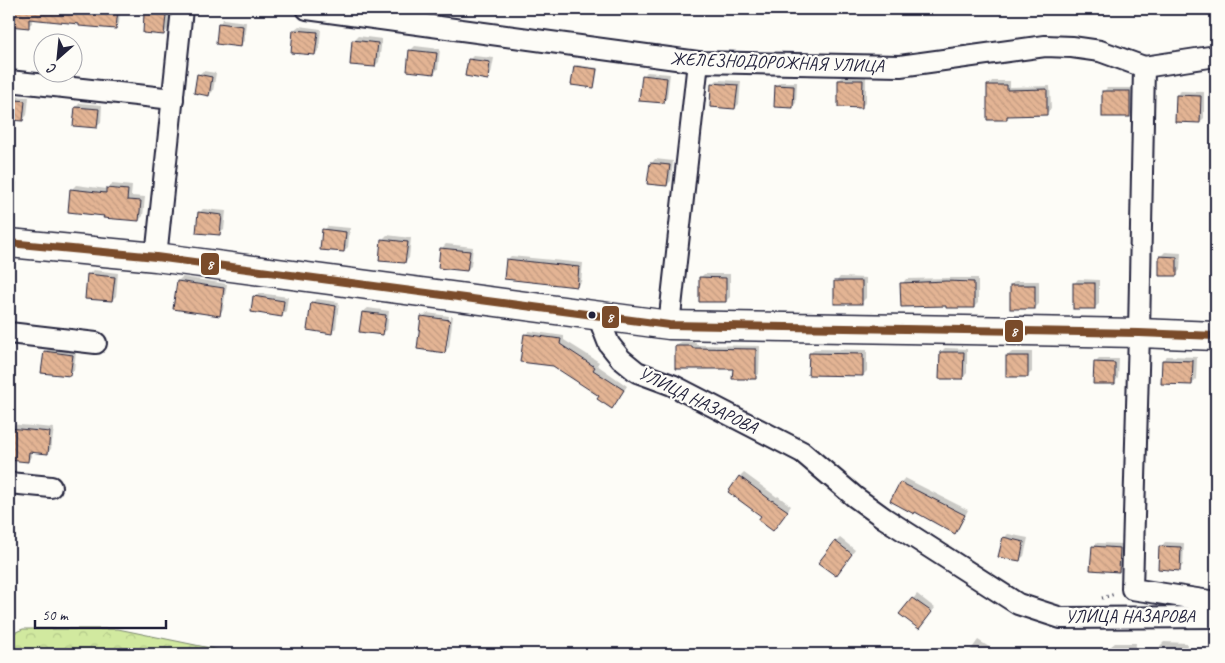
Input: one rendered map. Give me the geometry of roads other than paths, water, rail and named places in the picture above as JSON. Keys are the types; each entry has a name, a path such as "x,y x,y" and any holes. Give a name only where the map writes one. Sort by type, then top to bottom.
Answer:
{"street":[{"path":"156,257 182,9"},
{"name":"ЖЕЛЕЗНОДОРОЖНАЯ УЛИЦА","path":"307,9 698,62 900,66 1046,46 1100,51 1144,67 1216,56"},
{"path":"669,326 698,62"},
{"path":"1144,67 1132,589 1216,602"},
{"path":"9,81 173,98"},
{"path":"9,243 156,257 669,326 1139,333 1216,336"},
{"name":"УЛИЦА НАЗАРОВА","path":"598,316 609,344 621,360 637,372 672,385 802,452 884,518 1018,604 1061,618 1216,616"},
{"path":"9,333 96,343"},
{"path":"9,483 51,487"}]}
